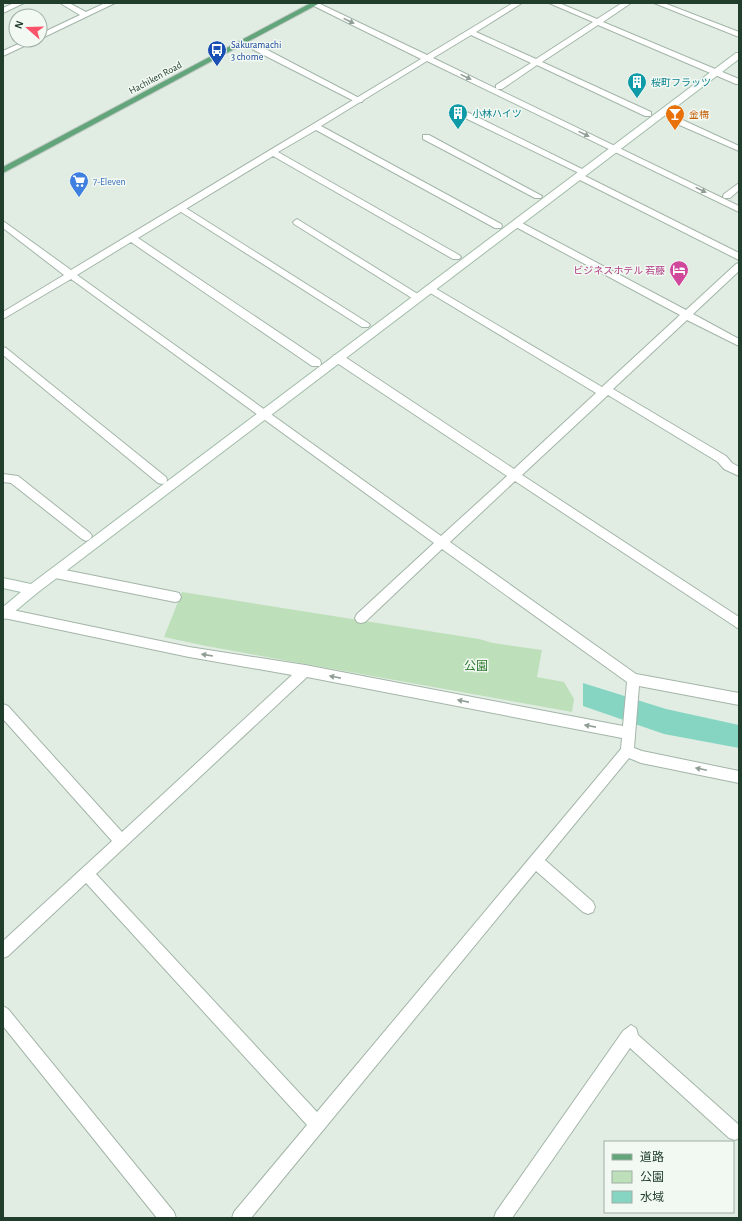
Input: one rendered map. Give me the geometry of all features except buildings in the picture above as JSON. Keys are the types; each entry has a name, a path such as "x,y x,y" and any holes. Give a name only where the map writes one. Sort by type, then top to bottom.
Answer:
{"main road":[{"name":"Hachiken Road","path":"3,170 314,3"}],"street":[{"path":"3,11 20,3"},
{"path":"64,3 86,15"},
{"path":"48,33 111,3"},
{"path":"314,3 739,208"},
{"path":"3,316 518,3"},
{"path":"553,3 739,82"},
{"path":"499,87 627,3"},
{"path":"658,3 739,35"},
{"path":"472,32 648,114"},
{"path":"3,54 16,48"},
{"path":"255,48 359,100"},
{"path":"6,609 739,55"},
{"path":"464,114 739,257"},
{"path":"670,118 739,149"},
{"path":"315,126 498,226"},
{"path":"426,137 538,196"},
{"path":"272,152 456,257"},
{"path":"727,196 739,186"},
{"path":"181,208 365,325"},
{"path":"297,222 418,298"},
{"path":"3,224 71,275 442,543 633,678 739,699"},
{"path":"517,224 739,343"},
{"path":"131,238 316,363"},
{"path":"361,618 739,266"},
{"path":"430,289 722,459 728,466 739,472"},
{"path":"3,350 162,480"},
{"path":"338,358 739,624"},
{"path":"3,478 14,479 86,536"},
{"path":"55,573 175,597"},
{"path":"3,583 33,589"},
{"path":"6,609 189,652 305,671 629,733"},
{"path":"3,951 305,671"},
{"path":"240,1218 627,750 633,678"},
{"path":"3,710 122,842"},
{"path":"627,750 641,757 739,777"},
{"path":"535,862 588,907"},
{"path":"87,874 317,1124"},
{"path":"3,1014 168,1218"},
{"path":"502,1218 630,1034 735,1132"}],"green space":[{"name":"公園","path":"182,592 542,650 537,677 564,682 574,699 572,712 206,646 164,637"}],"water":[{"path":"583,683 666,709 739,725 739,748 664,734 583,706"}],"place":[{"name":"Sakuramachi 3 chome","path":"217,67"},
{"name":"桜町フラッツ","path":"637,99"},
{"name":"小林ハイツ","path":"458,130"},
{"name":"金梅","path":"675,131"},
{"name":"7-Eleven","path":"79,198"},
{"name":"ビジネスホテル 若藤","path":"679,287"}]}
